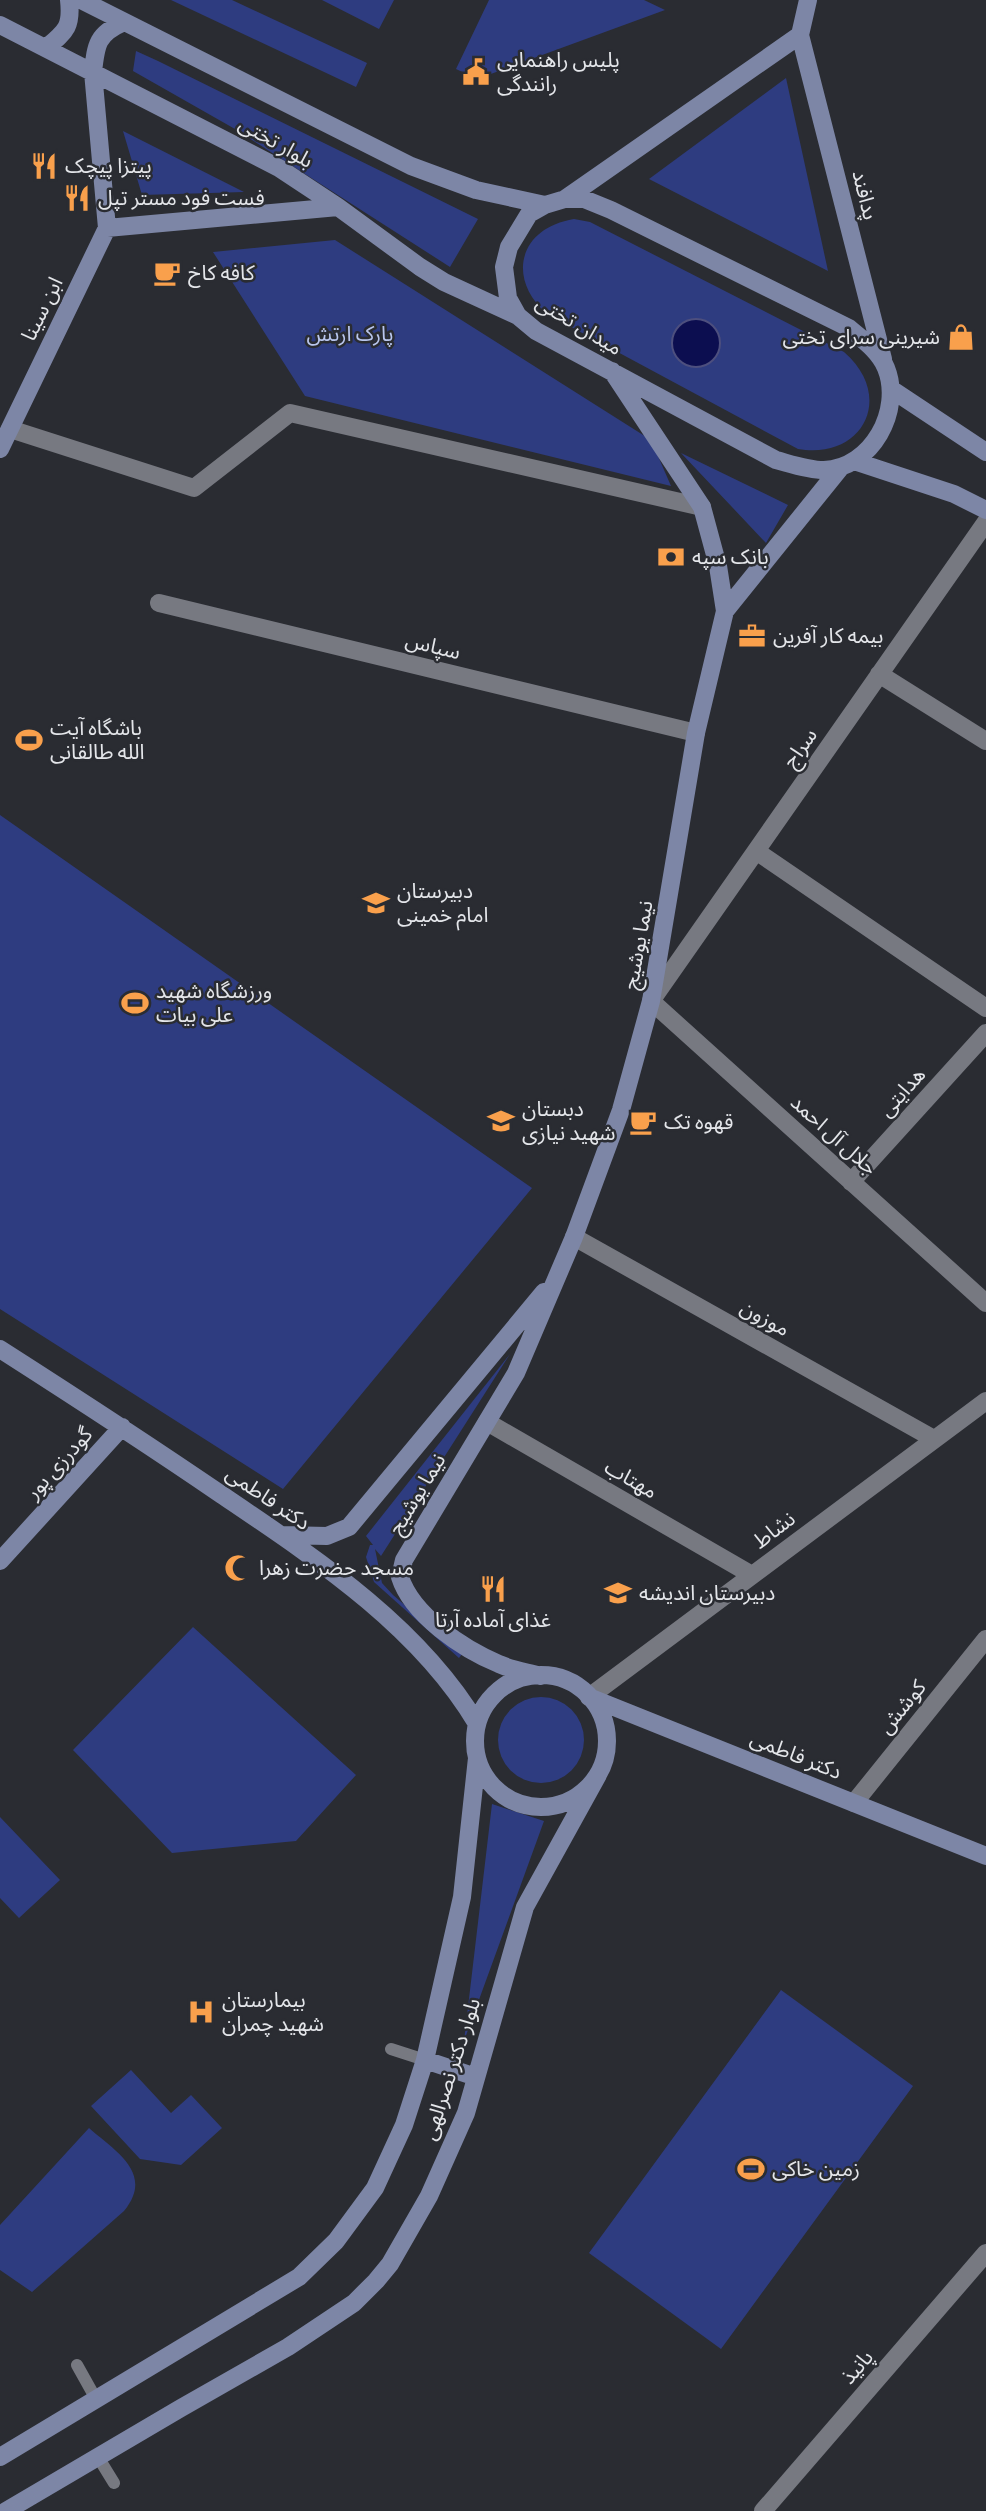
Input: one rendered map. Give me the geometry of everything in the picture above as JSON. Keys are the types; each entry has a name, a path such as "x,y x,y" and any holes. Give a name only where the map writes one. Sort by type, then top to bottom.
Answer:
{"main road":[{"path":"46,48 64,33 71,17 69,0"},
{"name":"بلوار تختی","path":"80,0 411,166 476,190 545,205"},
{"name":"پدافند","path":"808,0 800,35 886,368"},
{"path":"124,22 105,30 95,47 93,72 107,228 338,207"},
{"name":"بلوار تختی","path":"0,25 279,168 444,282 518,316"},
{"path":"565,199 800,35"},
{"name":"میدان تختی","path":"565,199 584,199 611,211 849,328 872,348 886,368 891,389 888,417 877,440 848,464 824,470 799,467 776,460 536,331 518,316 508,298 504,267 517,230 529,214 545,205 565,199"},
{"name":"ابن سینا","path":"0,449 107,228"},
{"name":"نیما یوشیج","path":"541,1676 500,1665 467,1648 414,1604 400,1577 404,1560 516,1373 574,1237 621,1110 651,1001 696,733 725,611 719,566 702,507 612,371"},
{"path":"891,389 985,450"},
{"path":"848,464 954,494 986,510"},
{"name":"نیما یوشیج","path":"725,611 848,464"},
{"name":"نیما یوشیج","path":"282,1535 327,1536 349,1527 557,1276"},
{"name":"دکتر فاطمی","path":"0,1349 282,1535 382,1613 440,1671 456,1690 477,1724"},
{"name":"گودرزی پور","path":"0,1561 122,1427"},
{"path":"541,1676 567,1681 589,1697 599,1710 607,1742 598,1774 587,1788 557,1805 540,1807 523,1805 494,1788 483,1774 474,1741 484,1708 501,1689 524,1678 541,1676"},
{"name":"دکتر فاطمی","path":"589,1697 986,1856"},
{"name":"بلوار دکتر نصرالهی","path":"0,2457 299,2277 336,2241 375,2188 404,2125 425,2060 462,1897 477,1758"},
{"name":"بلوار دکتر نصرالهی","path":"6,2511 288,2347 354,2303 390,2264 429,2196 466,2113 525,1907 598,1774"},
{"path":"425,2060 476,2077"}],"street":[{"path":"10,429 194,488 290,412 702,507"},
{"name":"سراج","path":"651,1001 986,522"},
{"name":"سپاس","path":"159,603 696,733"},
{"path":"879,674 986,741"},
{"path":"756,851 986,1008"},
{"name":"جلال آل احمد","path":"651,1001 986,1303"},
{"name":"هدایتی","path":"851,1182 984,1041"},
{"name":"موزون","path":"574,1237 934,1439"},
{"name":"نشاط","path":"589,1697 986,1401"},
{"name":"مهتاب","path":"487,1422 752,1575"},
{"name":"کوشش","path":"854,1803 986,1639"},
{"name":"پانیذ","path":"763,2511 986,2253"}],"lane":[{"path":"391,2049 425,2060"},
{"path":"77,2365 96,2399"},
{"path":"98,2457 114,2483"}],"green space":[{"path":"171,0 232,0 367,63 356,87"},
{"path":"322,0 394,0 379,29"},
{"path":"489,0 644,0 665,10 477,79 456,69"},
{"path":"136,51 478,219 450,267 235,129 133,71"},
{"path":"786,78 828,271 649,179"},
{"path":"123,131 244,192 142,195"},
{"path":"574,219 590,222 844,352 859,369 868,387 869,405 865,421 855,435 840,445 821,450 798,449 547,314 534,300 526,285 524,256 530,244 541,233 555,224"},
{"name":"پارک ارتش","path":"335,240 651,440 671,486 305,396 213,252"},
{"path":"681,453 788,505 766,543"},
{"name":"ورزشگاه شهید علی بیات","path":"0,815 532,1188 283,1489 0,1309"},
{"path":"510,1354 381,1556 375,1549 382,1583 462,1654 459,1658 374,1582 366,1557 370,1545 373,1545 366,1536"},
{"path":"193,1627 356,1775 296,1841 172,1853 73,1750"},
{"path":"533,1697 549,1697 572,1709 581,1723 584,1740 581,1757 572,1771 549,1783 533,1783 517,1776 505,1764 498,1748 498,1732 505,1716 517,1704"},
{"path":"492,1804 544,1821 464,2041"},
{"path":"0,1817 60,1880 19,1918 0,1898"},
{"name":"زمین خاکی","path":"781,1990 913,2086 721,2349 589,2253"},
{"path":"131,2070 171,2113 191,2095 222,2128 181,2165 140,2159 91,2106"},
{"path":"89,2128 128,2164 135,2185 132,2197 124,2211 32,2292 0,2270 0,2225"}],"shaded area":[{"path":"696,319 705,320 713,326 719,334 719,352 713,360 705,366 696,367 687,366 679,360 673,352 672,343 673,334 679,326 687,320"}],"place":[{"name":"پلیس راهنمایی رانندگی","path":"476,72"},
{"name":"پیتزا پیچک","path":"44,166"},
{"name":"فست فود مستر تپل","path":"77,198"},
{"name":"کافه کاخ","path":"167,273"},
{"name":"شیرینی سرای تختی","path":"961,337"},
{"name":"بانک سپه","path":"671,557"},
{"name":"بیمه کار آفرین","path":"752,636"},
{"name":"باشگاه آیت الله طالقانی","path":"29,740"},
{"name":"دبیرستان امام خمینی","path":"376,903"},
{"name":"ورزشگاه شهید علی بیات","path":"135,1003"},
{"name":"دبستان شهید نیازی","path":"501,1121"},
{"name":"قهوه تک","path":"643,1122"},
{"name":"مسجد حضرت زهرا","path":"238,1568"},
{"name":"غذای آماده آرتا","path":"493,1589"},
{"name":"دبیرستان اندیشه","path":"618,1593"},
{"name":"بیمارستان شهید چمران","path":"201,2012"},
{"name":"زمین خاکی","path":"751,2169"}]}
